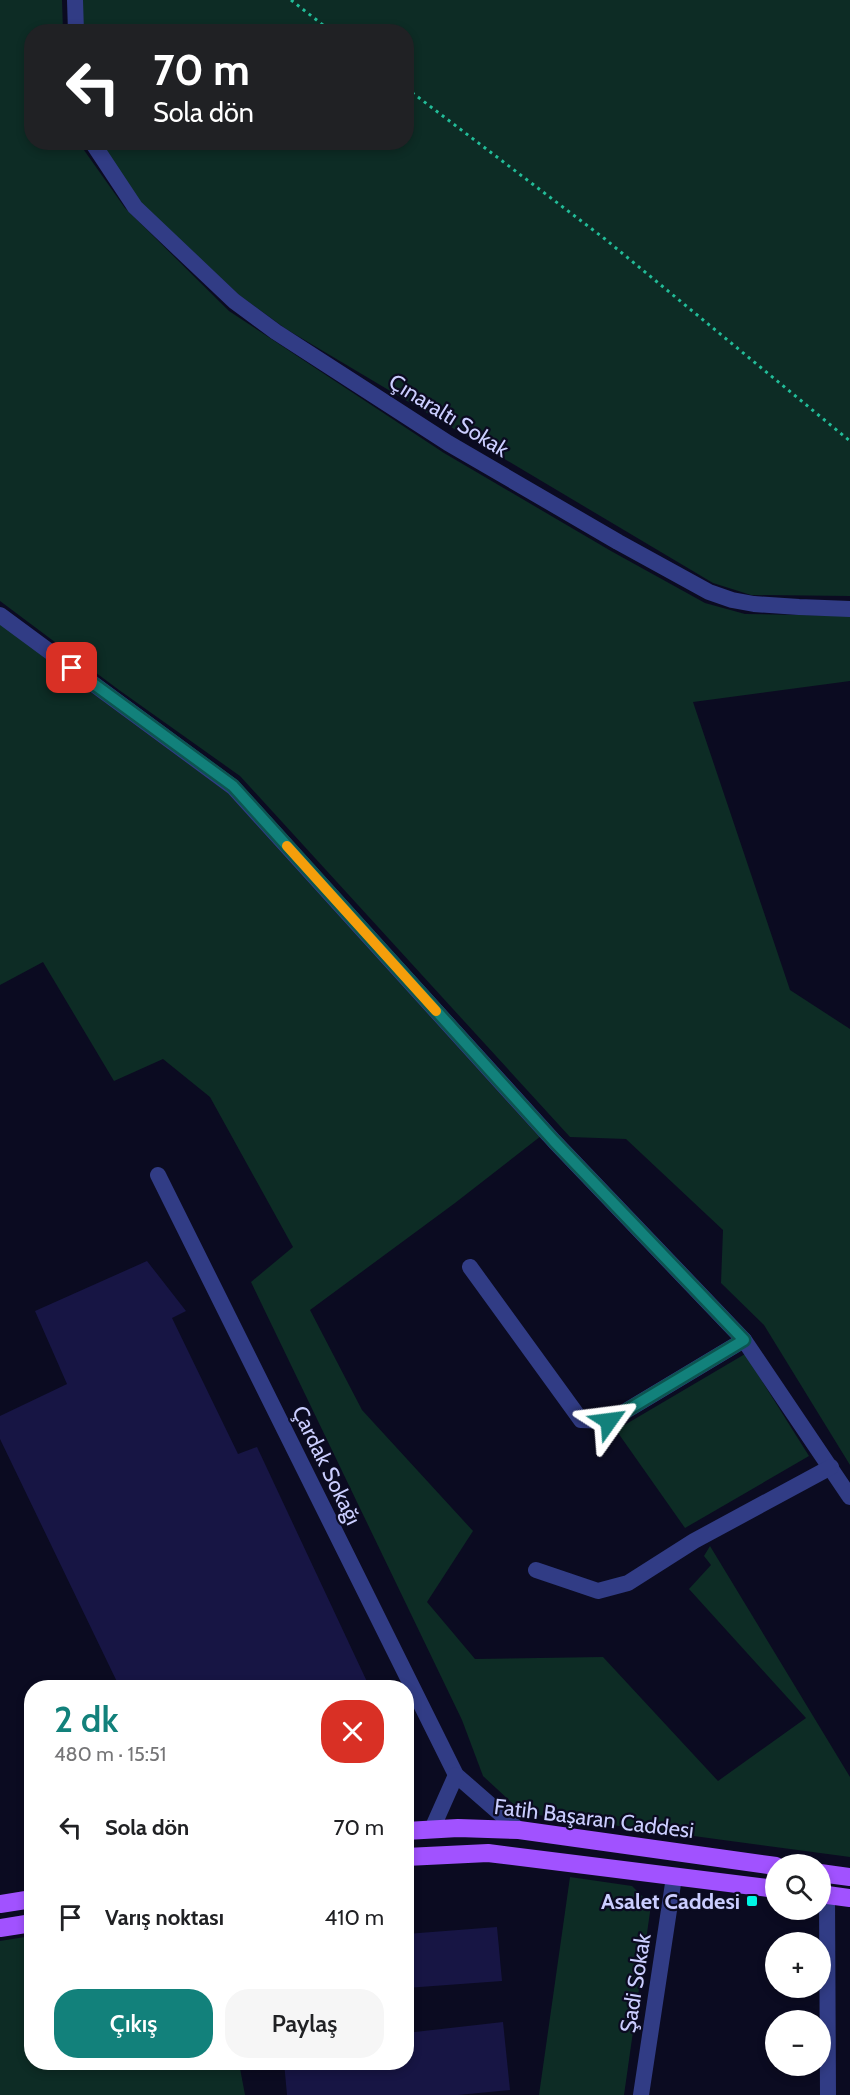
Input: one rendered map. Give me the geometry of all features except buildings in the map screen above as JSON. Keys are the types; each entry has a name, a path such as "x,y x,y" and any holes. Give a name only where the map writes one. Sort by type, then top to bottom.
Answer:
{"main road":[{"name":"Fatih Başaran Caddesi","path":"414,1830 519,1830 765,1864"},
{"path":"414,1857 489,1853 765,1888"},
{"path":"831,1874 850,1877"},
{"path":"831,1896 850,1898"},
{"path":"0,1904 24,1900"},
{"path":"0,1928 24,1924"}],"street":[{"path":"75,0 76,24"},
{"name":"Çınaraltı Sokak","path":"97,150 135,207 234,301 276,332 448,443 709,592 732,600 754,604 850,609"},
{"path":"0,615 233,786 554,1141 744,1340 850,1497"},
{"name":"Çardak Sokağı","path":"158,1175 409,1680"},
{"path":"470,1267 581,1420 609,1421 744,1340"},
{"path":"536,1570 598,1591 628,1583 694,1541 831,1467"},
{"name":"Çardak Sokağı","path":"414,1690 456,1775 519,1830"},
{"path":"432,1829 456,1775"},
{"name":"Şadi Sokak","path":"641,2095 674,1877"},
{"path":"824,1920 828,2095"}],"path":[{"path":"291,0 322,24"},
{"path":"414,94 605,239 850,441"}],"green space":[{"path":"0,0 62,0 63,24 24,24 24,150 84,150 125,208 229,311 444,453 705,603 745,614 850,616 850,681 693,702 790,990 850,1029 850,1465 764,1325 721,1283 723,1230 626,1139 570,1137 240,776 119,690 0,601"},
{"path":"81,0 850,0 850,596 751,595 713,583 286,329 239,295 137,200 105,150 414,150 414,24 82,24"},
{"path":"0,617 233,787 541,1136 310,1310 362,1410 473,1531 427,1602 475,1659 603,1657 718,1781 806,1718 689,1589 711,1565 704,1556 710,1546 850,1777 850,1857 523,1813 483,1776 462,1720 251,1282 293,1247 210,1097 163,1059 114,1081 43,962 0,985"},
{"path":"745,1354 809,1456 685,1528 616,1430"},
{"path":"570,1877 632,1886 651,1905 624,2095 539,2095"},
{"path":"24,1937 24,2070 240,2070 245,2095 0,2095 0,1941"}],"slow traffic":[{"path":"287,846 436,1011"}],"place":[{"name":"Asalet Caddesi","path":"752,1901"}],"route":[{"path":"72,668 233,786 554,1141 744,1340 609,1421"}]}
